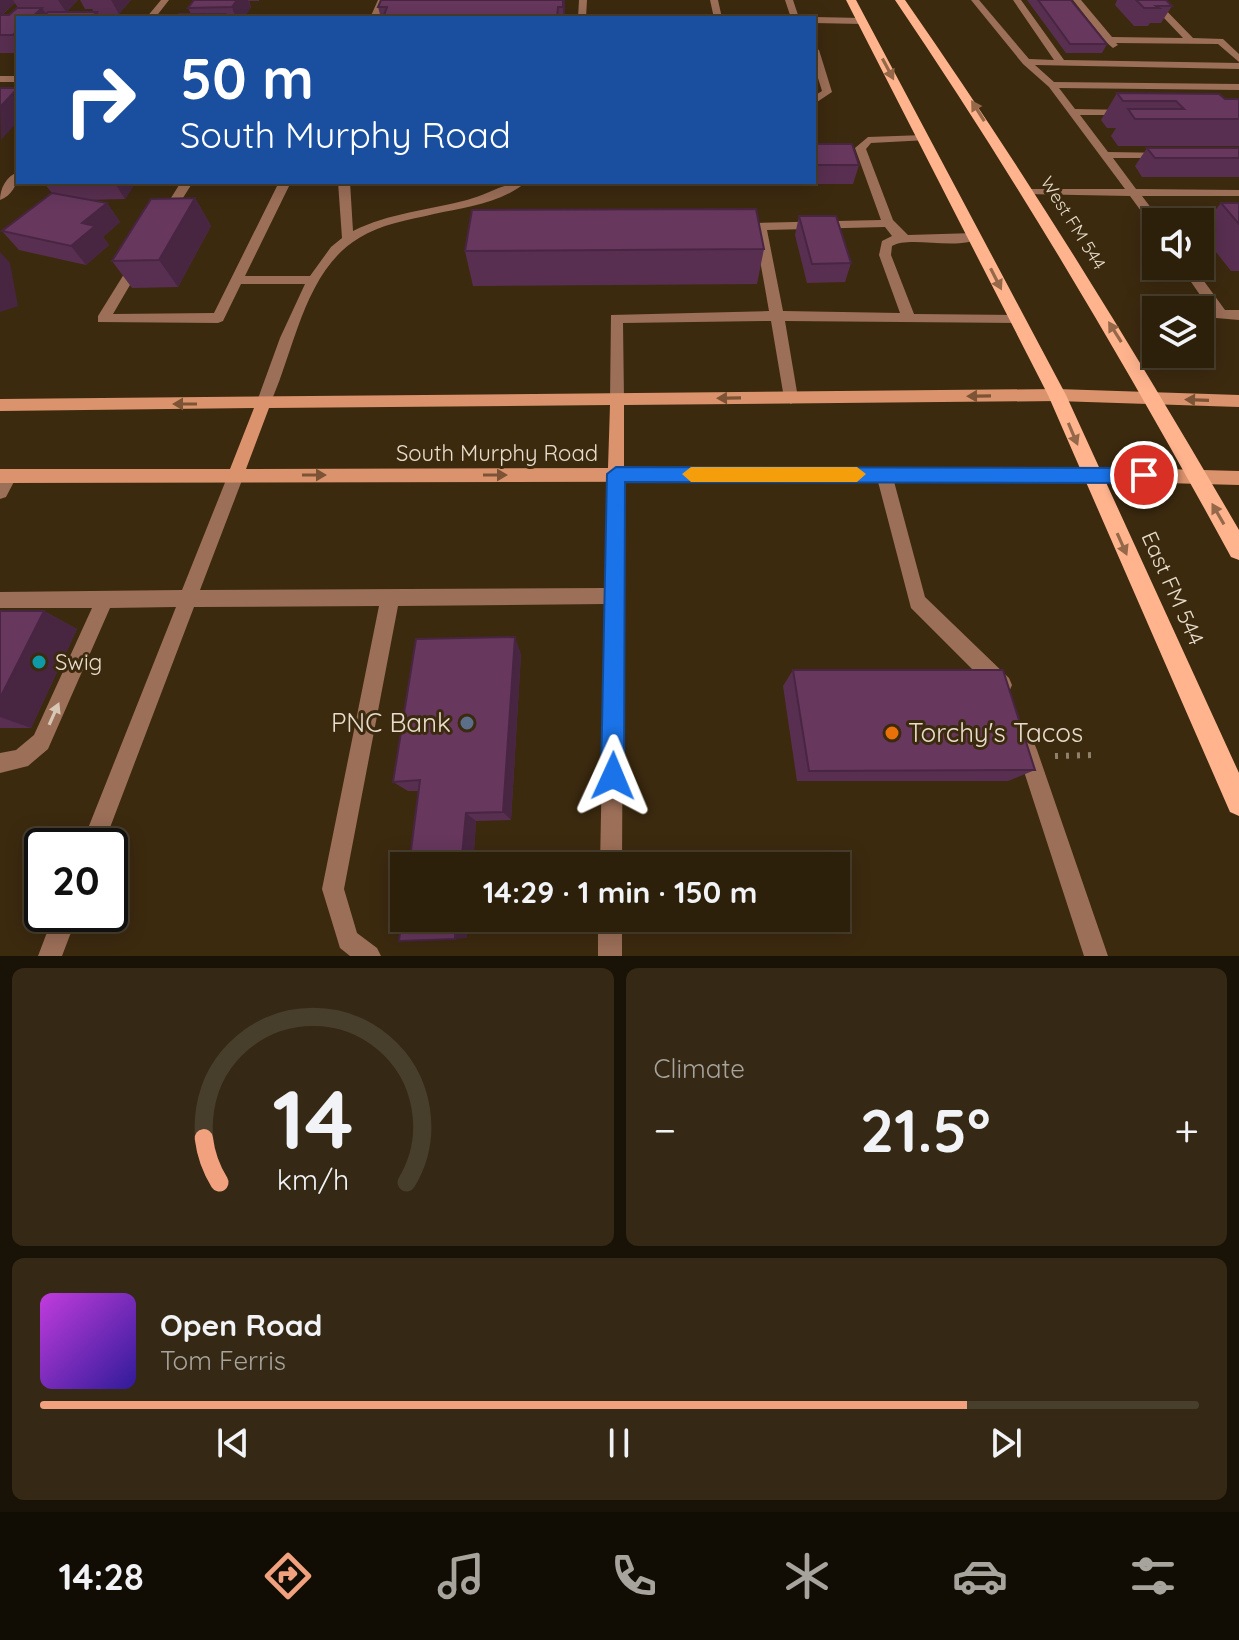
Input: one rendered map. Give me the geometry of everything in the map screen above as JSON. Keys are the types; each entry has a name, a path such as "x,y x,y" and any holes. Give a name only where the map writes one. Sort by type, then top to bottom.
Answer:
{"main road":[{"path":"851,0 1057,395"},
{"name":"West FM 544","path":"900,0 964,90 1028,192 1156,399 1198,477"},
{"path":"0,405 1057,395 1239,401"},
{"name":"East FM 544","path":"1057,395 1239,803"},
{"path":"616,474 617,400"},
{"path":"236,475 263,404"},
{"name":"South Murphy Road","path":"5,476 1090,474 1239,478"},
{"path":"1198,477 1239,550"}],"street":[{"path":"152,16 165,0"},
{"path":"975,0 1026,62 1052,85 1146,208"},
{"path":"1151,0 1191,41"},
{"path":"1062,3 1078,1 1128,64"},
{"path":"1022,2 1032,13 1035,26 1061,63"},
{"path":"1070,14 1088,14"},
{"path":"816,20 862,21"},
{"path":"1035,26 1046,26"},
{"path":"1081,27 1098,27"},
{"path":"1045,40 1056,40"},
{"path":"1091,40 1220,41 1239,59"},
{"path":"1157,41 1181,65"},
{"path":"816,56 827,92 816,100"},
{"path":"1026,62 1239,66"},
{"path":"1052,85 1239,87"},
{"path":"1074,112 1134,113"},
{"path":"899,237 889,223 860,148 868,140 924,138"},
{"path":"1106,155 1180,155"},
{"path":"0,197 16,177"},
{"path":"186,184 103,319 218,318 284,184"},
{"path":"344,184 348,239"},
{"path":"263,404 314,280 326,261 348,239 379,223 469,204 515,184"},
{"path":"1028,192 1239,193"},
{"path":"1214,222 1239,222"},
{"path":"791,398 760,226 889,223"},
{"path":"909,319 885,255 886,244 899,237 912,240 975,237"},
{"path":"237,280 314,280"},
{"path":"1196,280 1221,315 1239,315"},
{"path":"617,400 616,318 777,316 1018,320"},
{"path":"611,852 616,474"},
{"path":"884,474 917,602 1007,690 1012,705"},
{"path":"99,828 236,475"},
{"path":"0,492 5,476"},
{"path":"0,600 615,596"},
{"path":"369,956 348,940 333,889 390,598"},
{"path":"0,763 21,759 41,742 105,599"},
{"path":"14,625 27,600"},
{"path":"1022,735 1096,956"},
{"path":"50,956 59,932"},
{"path":"610,932 610,956"}],"path":[{"path":"1055,756 1093,755"}],"building":[{"path":"194,0 237,0 232,7 188,8"},
{"path":"381,0 563,0 557,16 384,16 387,7 378,7"},
{"path":"1038,0 1071,0 1107,44 1070,44"},
{"path":"1136,0 1166,0 1172,6 1144,8"},
{"path":"17,8 42,8 33,16 16,16 16,32 0,35 0,15 9,15"},
{"path":"48,12 97,12 93,16 44,16"},
{"path":"179,14 225,14 224,16 178,16"},
{"path":"0,88 16,88 16,90 0,107"},
{"path":"1117,93 1219,94 1225,99 1239,99 1239,119 1135,119 1128,109 1184,109 1176,101 1123,101"},
{"path":"816,144 852,144 859,165 816,165"},
{"path":"1147,148 1239,148 1239,158 1155,158"},
{"path":"52,193 107,203 82,223 95,226 71,246 2,231"},
{"path":"195,198 159,260 112,261 151,199"},
{"path":"1221,203 1239,203 1239,224"},
{"path":"756,209 764,249 465,251 472,210"},
{"path":"799,216 836,216 851,263 812,264"},
{"path":"0,611 44,611 0,698"},
{"name":"PNC Bank","path":"515,637 503,812 466,813 462,852 411,852 420,780 393,782 416,639"},
{"name":"Torchy's Tacos","path":"793,670 1003,670 1035,770 809,771"},
{"path":"400,932 455,932 455,939 399,941"}],"slow traffic":[{"path":"691,474 857,474"}],"place":[{"name":"Swig","path":"39,662"},
{"name":"PNC Bank","path":"467,723"},
{"name":"Torchy's Tacos","path":"892,733"}],"route":[{"path":"613,776 616,474 1144,475"}]}
